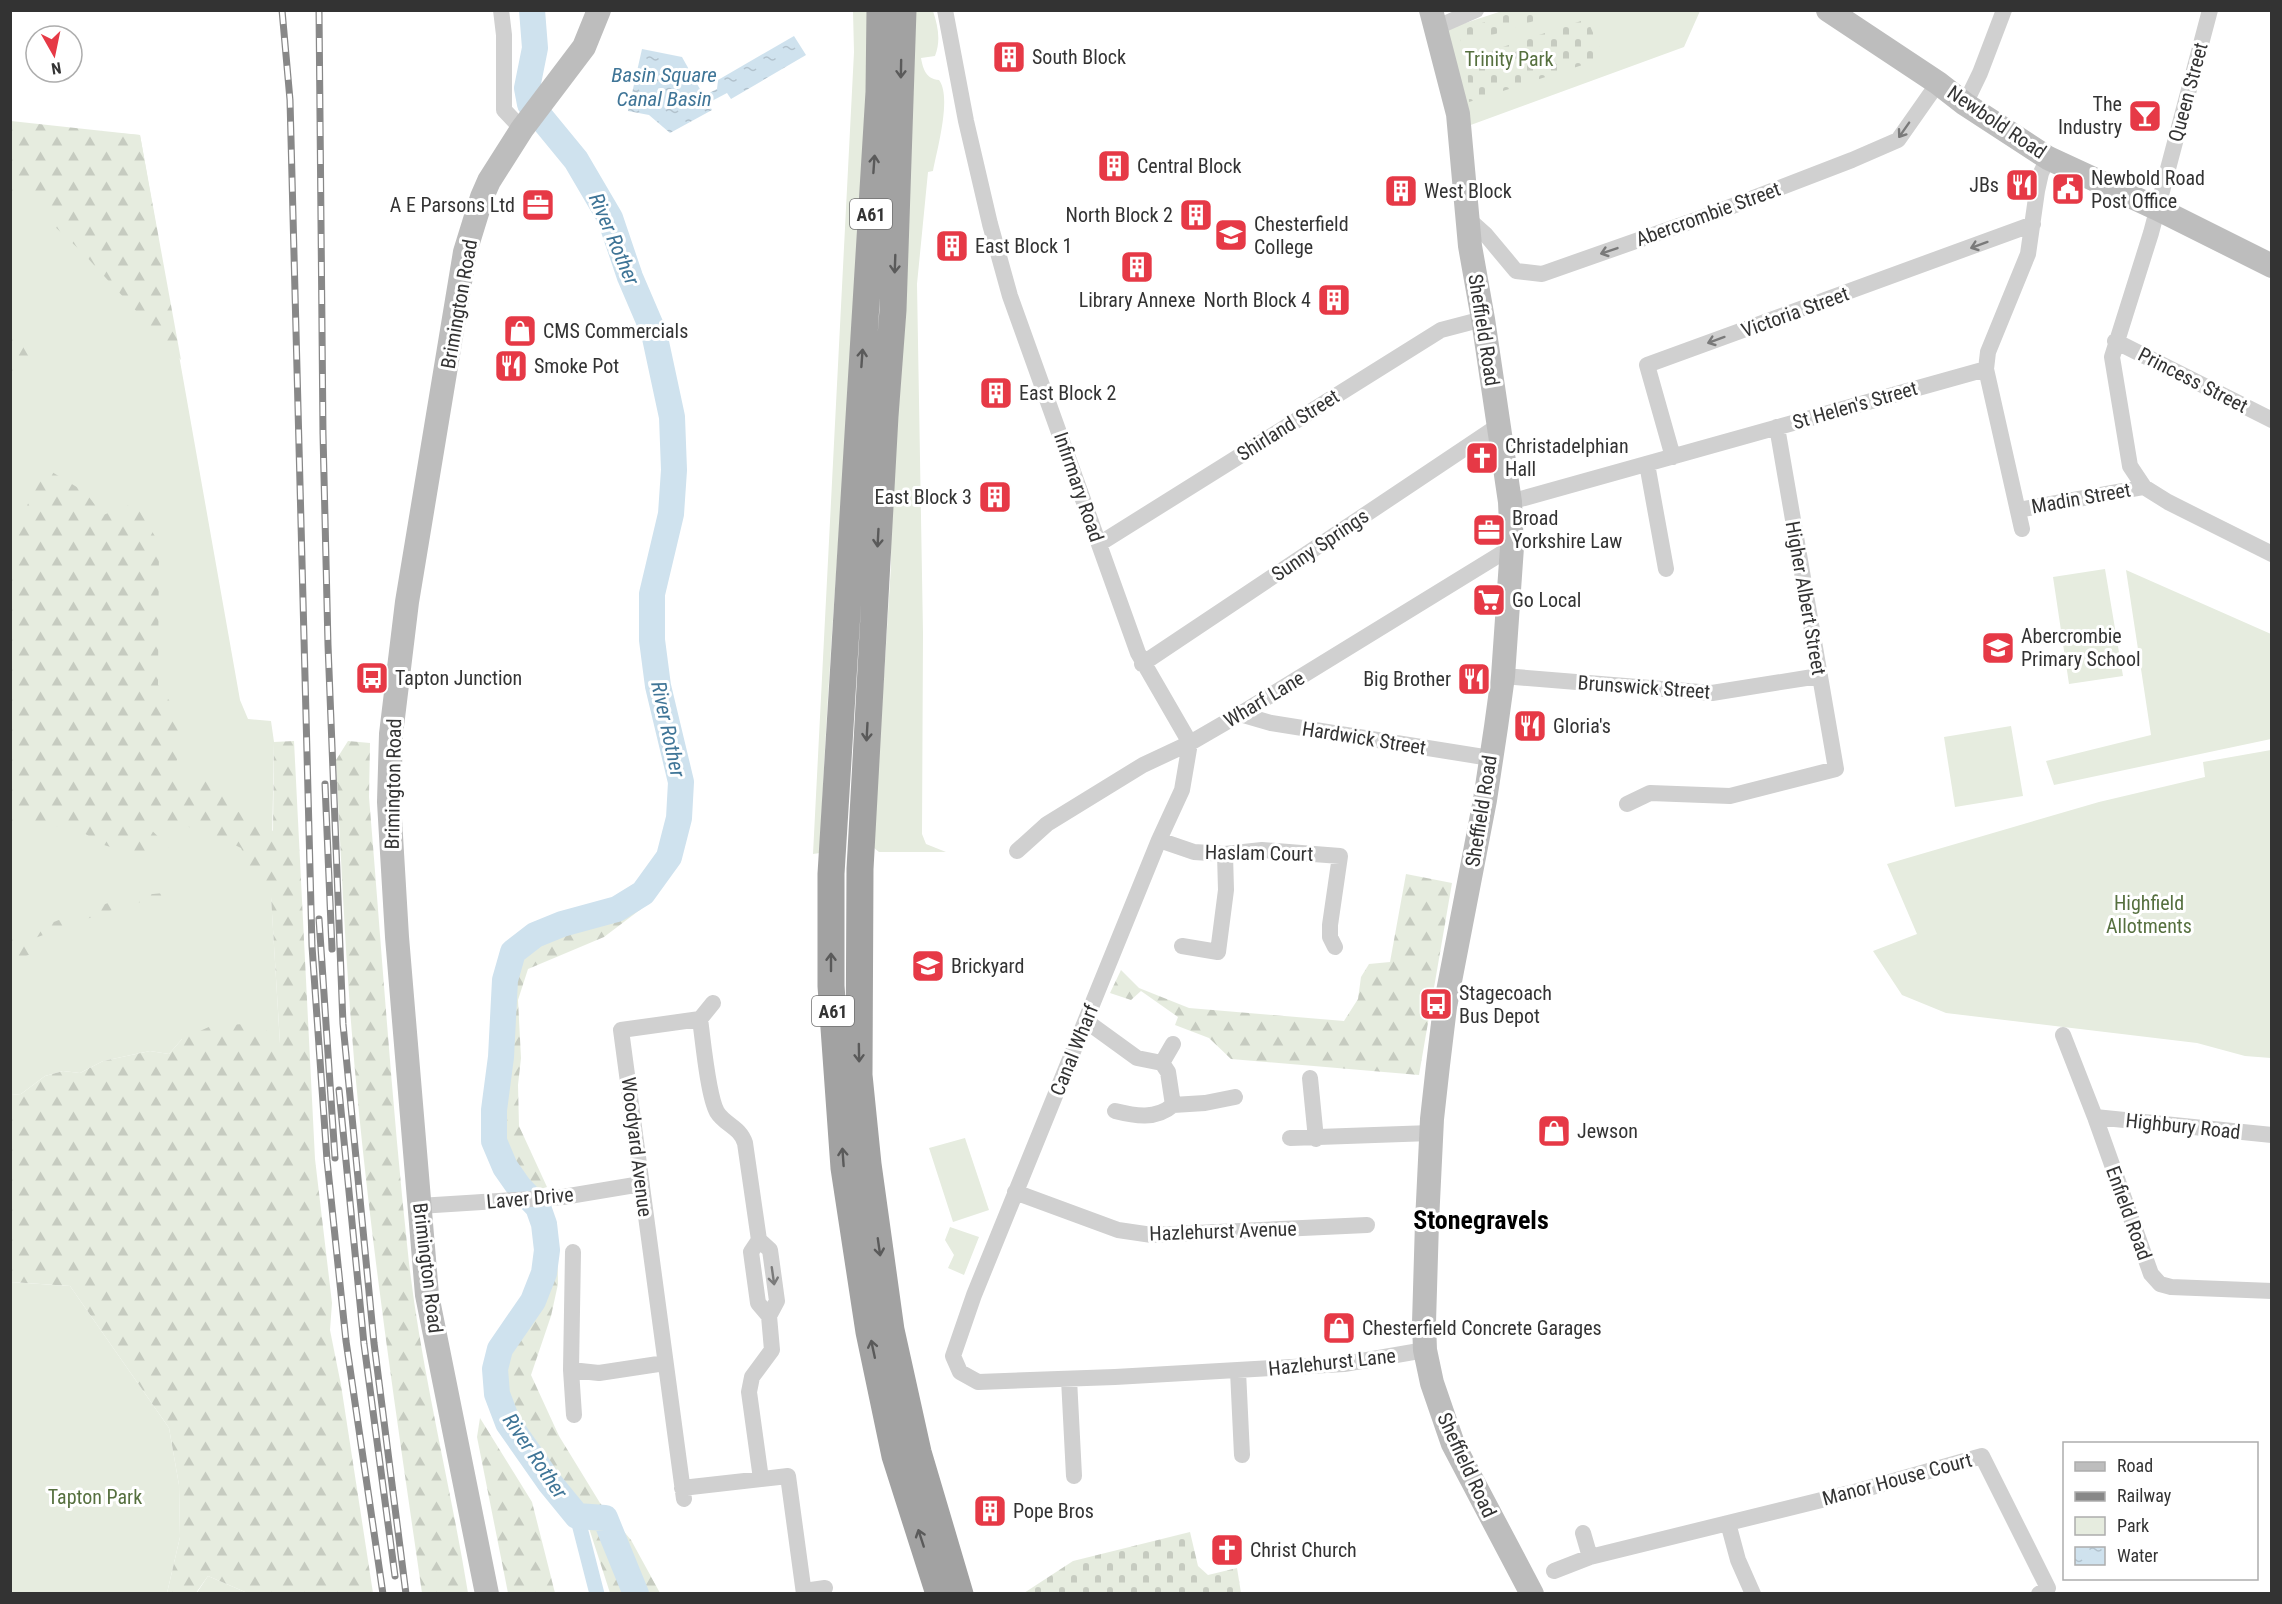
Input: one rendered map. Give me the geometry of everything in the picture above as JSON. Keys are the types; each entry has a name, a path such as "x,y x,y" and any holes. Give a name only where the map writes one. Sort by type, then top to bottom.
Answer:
{"highway":[{"name":"A61","path":"880,10 879,92 831,874 831,986 844,1168 869,1332 895,1456 939,1593"},
{"name":"A61","path":"903,10 893,310 860,869 860,1075 870,1175 891,1330 918,1452 960,1593"}],"main road":[{"name":"Brimington Road","path":"486,1593 427,1294 392,878 389,802 391,734 407,602 465,252 482,198 522,129 584,47 599,10"},
{"name":"Newbold Road","path":"1828,10 2048,158 2156,208 2271,266"},
{"name":"Sheffield Road","path":"1433,19 1458,114 1467,218 1510,502 1512,547 1503,676 1485,800 1445,1007 1431,1133 1425,1267 1425,1350 1432,1383 1453,1444 1532,1593"}],"street":[{"path":"501,10 504,35 504,110 522,129"},
{"name":"Infirmary Road","path":"945,10 966,121 990,224 1010,296 1142,664 1190,743"},
{"path":"1433,19 1476,10"},
{"path":"1965,104 1980,73 2004,10"},
{"name":"Queen Street","path":"2144,487 2130,466 2112,357 2115,341 2151,233 2210,10"},
{"name":"Abercrombie Street","path":"1467,218 1486,235 1516,271 1542,274 1704,217 1898,140 1938,83"},
{"path":"2022,529 1986,369 1988,352 2028,254 2037,191 2041,173 2048,158"},
{"name":"Victoria Street","path":"1672,458 1647,365 2033,224"},
{"name":"Shirland Street","path":"1098,544 1442,330 1484,319"},
{"name":"Princess Street","path":"2115,341 2271,420"},
{"name":"St Helen's Street","path":"1510,502 1986,369"},
{"name":"Sunny Springs","path":"1142,664 1498,426"},
{"name":"Higher Albert Street","path":"1628,804 1650,793 1730,796 1836,769 1777,427"},
{"path":"1647,464 1666,569"},
{"path":"2144,487 2271,554"},
{"name":"Madin Street","path":"2018,510 2144,487"},
{"name":"Wharf Lane","path":"1017,850 1047,824 1143,765 1190,743 1240,714 1512,547"},
{"name":"Brunswick Street","path":"1503,676 1712,693 1820,676"},
{"name":"Hardwick Street","path":"1240,714 1271,723 1490,758"},
{"name":"Canal Wharf","path":"953,1356 974,1295 1015,1192 1159,840 1182,790 1190,743"},
{"name":"Haslam Court","path":"1159,840 1194,852 1225,854 1262,849 1340,856 1330,925 1330,937 1335,947"},
{"path":"1182,946 1218,952 1226,890 1225,854"},
{"path":"713,1003 700,1019 716,1111 740,1132 745,1143 759,1240 770,1250 777,1300 769,1316 772,1350 752,1377 749,1392 761,1479"},
{"name":"Woodyard Avenue","path":"700,1019 621,1030 683,1494 788,1476 804,1592 825,1588"},
{"path":"1086,1021 1137,1058 1162,1063 1167,1072 1173,1105"},
{"name":"Enfield Road","path":"2062,1035 2095,1117 2151,1274 2160,1284 2171,1287 2271,1291"},
{"path":"1162,1063 1173,1044"},
{"path":"1311,1078 1316,1138"},
{"path":"1115,1111 1134,1116 1156,1115 1165,1112 1173,1105 1204,1103 1235,1097"},
{"name":"Highbury Road","path":"2095,1117 2271,1135"},
{"path":"1290,1138 1431,1133"},
{"name":"Laver Drive","path":"419,1206 549,1198 641,1184"},
{"name":"Hazlehurst Avenue","path":"1015,1192 1119,1230 1152,1235 1366,1225"},
{"path":"573,1252 571,1370 573,1415"},
{"name":"Hazlehurst Lane","path":"953,1356 960,1372 978,1382 1344,1364 1425,1350"},
{"path":"571,1370 598,1374 665,1363"},
{"path":"1238,1371 1242,1455"},
{"path":"1069,1379 1074,1476"},
{"name":"Manor House Court","path":"1554,1571 1590,1557 1728,1524 1982,1456 2048,1588 2039,1593"},
{"path":"1728,1524 1738,1560 1753,1593"},
{"path":"1583,1533 1590,1557"}],"green space":[{"path":"853,11 872,11 867,146 834,605 820,853 813,854 854,52"},
{"path":"913,11 933,11 938,34 937,50 935,56 921,58 928,76 939,80 944,98 944,111 933,171 928,172 917,284 923,633 922,834 926,844 946,852 879,852 868,843 884,676 891,566 891,447"},
{"name":"Trinity Park","path":"1502,11 1700,11 1684,47 1468,126 1447,29"},
{"path":"1517,11 1564,11 1462,45 1458,31"},
{"path":"1587,19 1604,58 1469,102 1467,59"},
{"path":"11,121 140,135 181,360 83,253 51,223 45,195 18,195 11,192"},
{"path":"10,124 140,135 240,700 248,719 271,721 274,742 271,896 280,1044 182,1039 169,1054 150,1051 103,1061 80,1073 63,1071 45,1076 21,1094 11,1095"},
{"path":"11,326 30,359 11,394"},
{"path":"47,469 85,492 103,515 135,503 159,543 158,685 179,714 181,746 174,770 193,789 205,776 219,786 235,810 273,831 274,742 294,741 315,1159 332,1303 330,1330 341,1385 373,1593 245,1593 208,1576 196,1593 167,1593 180,1537 179,1485 169,1428 70,1286 11,1282 11,1095 21,1094 45,1076 63,1071 80,1073 103,1061 150,1051 169,1054 182,1039 211,1026 258,1023 280,1043 271,897 256,881 241,848 213,834 175,823 146,820 143,822 169,847 143,857 104,845 77,829 32,823 11,830 11,568 23,516 33,492"},
{"path":"2105,569 2123,676 2069,684 2053,577"},
{"path":"2126,570 2271,634 2271,739 2054,785 2046,761 2151,735"},
{"path":"2011,726 2023,796 1955,807 1944,737"},
{"path":"348,741 370,743 369,797 392,1088 409,1263 421,1346 468,1593 422,1593 396,1414 365,1173 351,1025 336,760"},
{"name":"Highfield Allotments","path":"2271,750 2271,1058 2245,1056 2197,1043 1946,1013 1902,995 1873,951 1917,934 1887,864 2099,802 2205,777 2203,762"},
{"path":"1406,874 1452,883 1419,1075 1231,1059 1209,1038 1175,1025 1178,1017 1141,991 1131,1000 1110,993 1121,970 1139,988 1189,1008 1344,1021 1358,999 1361,977 1369,964 1390,962"},
{"path":"175,892 106,912 35,938 31,954 11,962 11,939 79,912 131,896"},
{"path":"648,897 649,903 604,937 528,969 518,1000 521,1058 518,1085 519,1126 547,1187 534,1191 513,1168 500,1140 513,981 519,956 546,940 618,914"},
{"path":"965,1138 989,1210 953,1222 929,1148"},
{"path":"550,1208 557,1223 558,1284 551,1316 531,1375 559,1436 600,1503 631,1540 660,1593 610,1593 588,1525 535,1450 505,1396 507,1354 536,1309 554,1264 545,1210"},
{"path":"950,1227 979,1237 964,1275 948,1268 954,1255 945,1240"},
{"name":"Tapton Park","path":"10,1282 70,1286 169,1428 179,1485 180,1537 167,1593 11,1593"},
{"path":"480,1418 532,1502 555,1593 508,1593 477,1437"},
{"path":"1190,1532 1198,1566 1208,1575 1237,1568 1241,1593 1024,1593 1073,1561"},
{"path":"208,1576 245,1592 245,1594 196,1594"}],"water":[{"name":"Basin Square Canal Basin","path":"794,36 806,55 731,99 727,93 708,103 712,110 670,133 649,115 628,111 642,49 682,57 701,91 707,94 717,89 718,80"}],"waterway":[{"name":"River Rother","path":"532,10 535,48 527,88 530,104 576,160 610,218 630,277 654,333 672,417 674,470 671,514 652,594 652,640 658,686 681,782 679,818 669,857 643,893 617,909 562,924 535,935 513,952 505,980 501,1057 494,1110 494,1141 505,1167 519,1187 538,1207 544,1224 547,1250 544,1273 533,1301 500,1349 495,1369 497,1394 508,1423 550,1483 577,1516 605,1518 636,1594"},
{"path":"577,1516 597,1594"}],"railway":[{"path":"282,10 290,100 312,946 327,1160 346,1341 383,1594"},
{"path":"319,10 323,434 328,645 343,1024 374,1343 406,1594"},
{"path":"325,784 332,949"},
{"path":"319,919 335,1158"},
{"path":"339,1090 364,1344 395,1576"}],"place":[{"name":"South Block","path":"1009,57"},
{"name":"The Industry","path":"2145,116"},
{"name":"Central Block","path":"1114,166"},
{"name":"JBs","path":"2022,185"},
{"name":"Newbold Road Post Office","path":"2068,189"},
{"name":"West Block","path":"1401,191"},
{"name":"A E Parsons Ltd","path":"538,205"},
{"name":"North Block 2","path":"1196,215"},
{"name":"Chesterfield College","path":"1231,235"},
{"name":"East Block 1","path":"952,246"},
{"name":"Library Annexe","path":"1137,267"},
{"name":"North Block 4","path":"1334,300"},
{"name":"CMS Commercials","path":"520,331"},
{"name":"Smoke Pot","path":"511,366"},
{"name":"East Block 2","path":"996,393"},
{"name":"Christadelphian Hall","path":"1482,458"},
{"name":"East Block 3","path":"995,497"},
{"name":"Broad Yorkshire Law","path":"1489,530"},
{"name":"Go Local","path":"1489,600"},
{"name":"Abercrombie Primary School","path":"1998,648"},
{"name":"Tapton Junction","path":"372,678"},
{"name":"Big Brother","path":"1474,679"},
{"name":"Gloria's","path":"1530,726"},
{"name":"Brickyard","path":"928,966"},
{"name":"Stagecoach Bus Depot","path":"1436,1004"},
{"name":"Jewson","path":"1554,1131"},
{"name":"Chesterfield Concrete Garages","path":"1339,1328"},
{"name":"Pope Bros","path":"990,1511"},
{"name":"Christ Church","path":"1227,1550"}],"district":[{"name":"Stonegravels","path":"1481,1220"}]}
